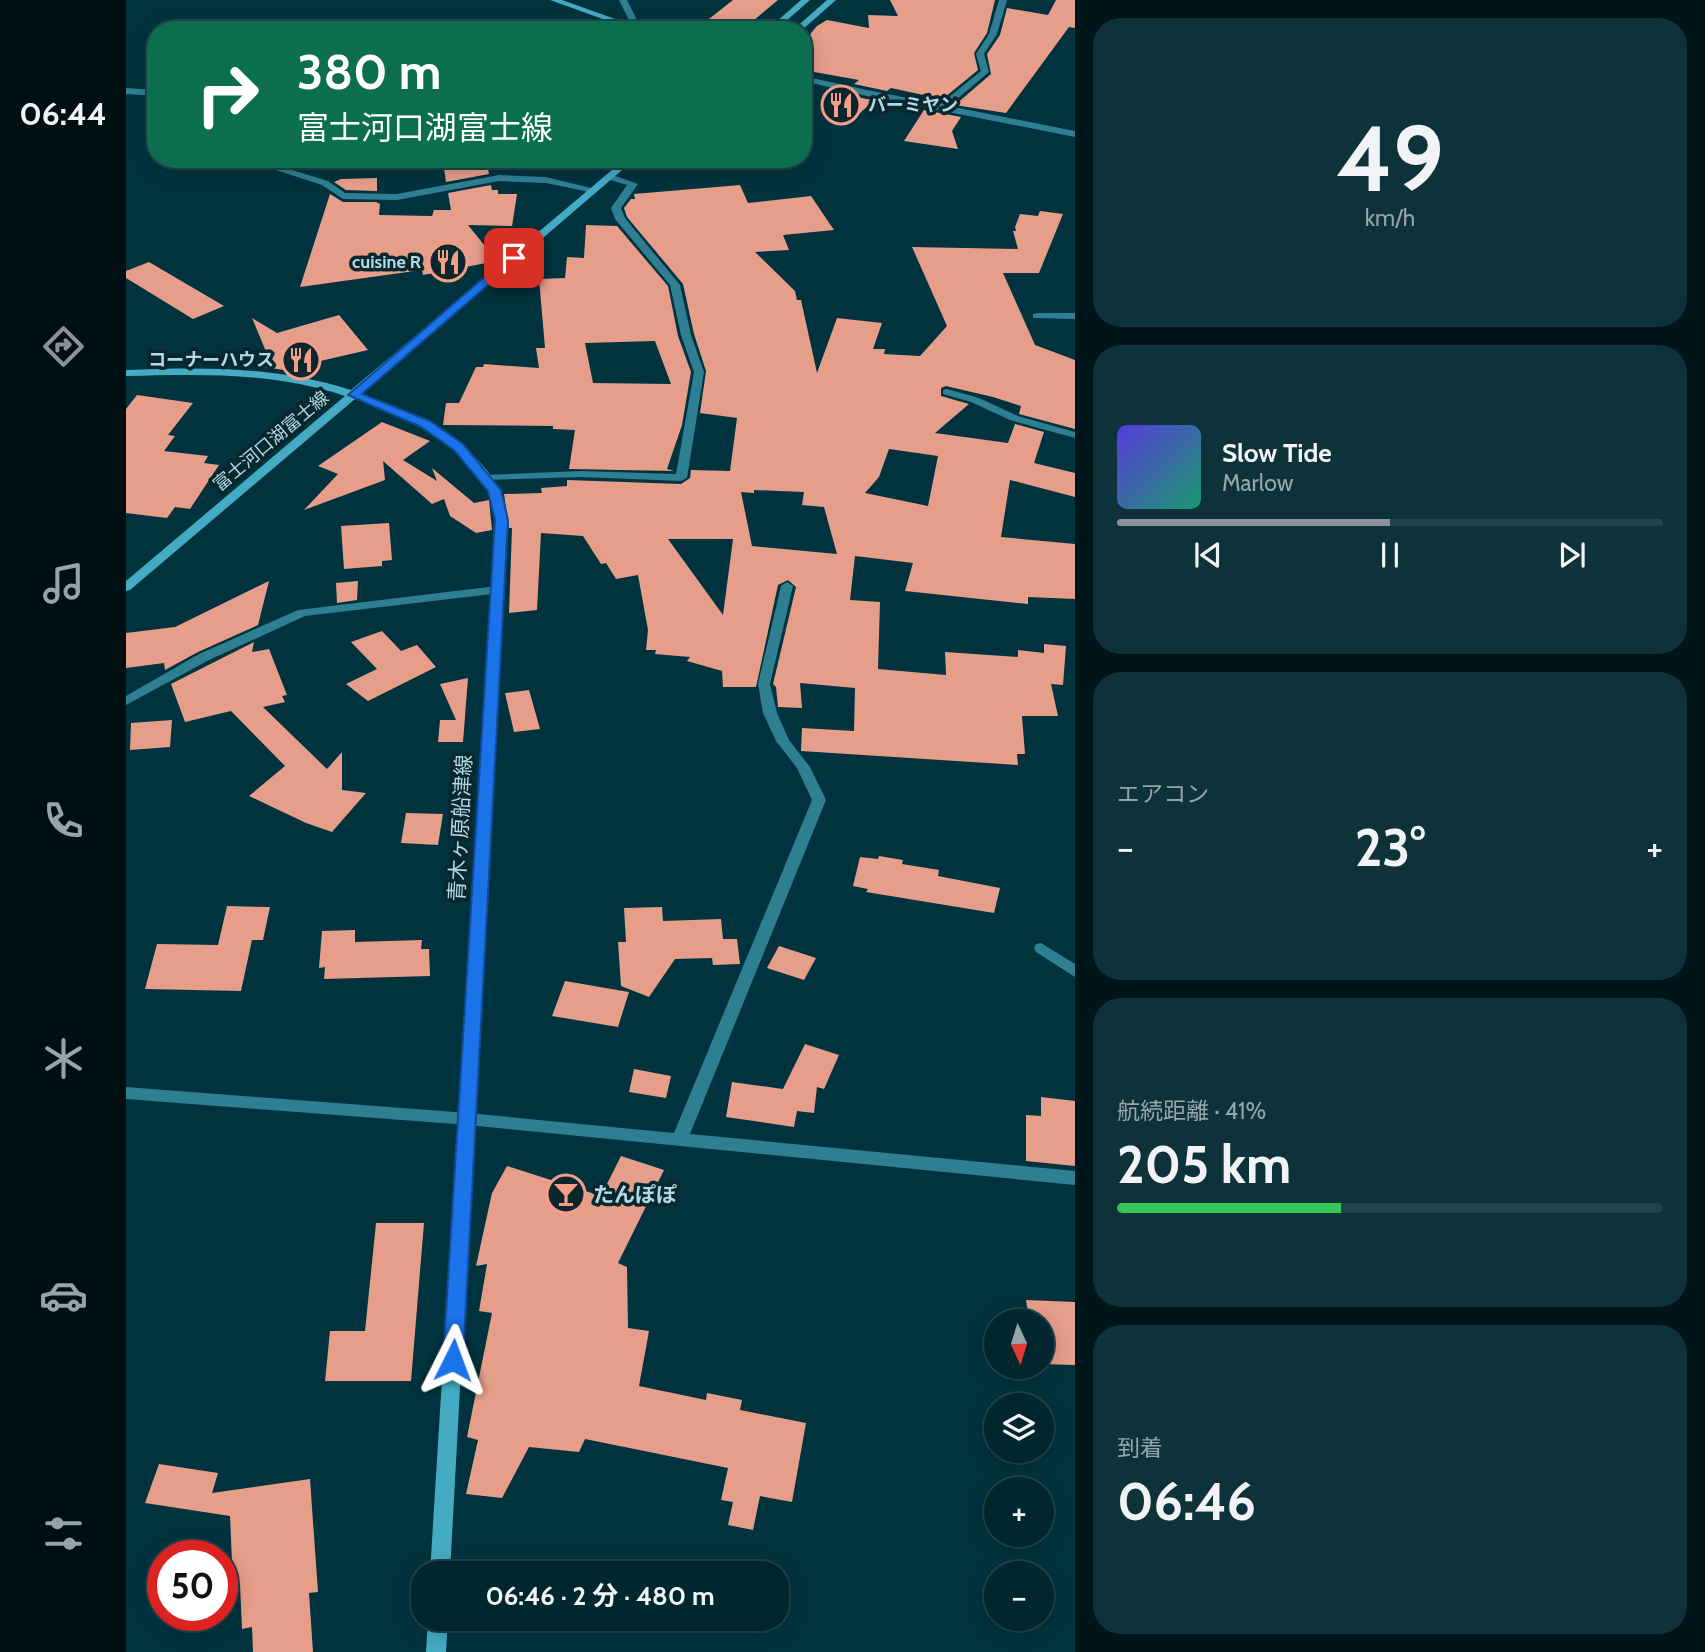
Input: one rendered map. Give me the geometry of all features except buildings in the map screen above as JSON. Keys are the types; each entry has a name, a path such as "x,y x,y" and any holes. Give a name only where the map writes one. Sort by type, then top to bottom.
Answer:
{"main road":[{"path":"554,0 616,21"},
{"path":"782,21 806,0"},
{"path":"808,21 832,0"},
{"name":"富士河口湖富士線","path":"126,587 620,168"},
{"name":"青木ヶ原船津線","path":"126,373 228,371 313,382 354,395 425,424 458,447 494,490 501,520 441,1561"},
{"path":"436,1652 437,1631"}],"street":[{"path":"623,0 635,21"},
{"path":"941,108 985,72 981,54 993,34 1003,0"},
{"path":"812,80 1075,134"},
{"path":"126,91 147,92"},
{"path":"275,168 324,183 343,195 397,197 499,178 546,180 594,190"},
{"path":"485,478 580,474 681,478 699,372 686,335 675,285 620,219 616,208 634,184 610,177"},
{"path":"1037,316 1075,316"},
{"path":"947,392 975,400 1014,418 1075,435"},
{"path":"680,1139 819,800 803,767 783,741 770,713 764,684 787,586"},
{"path":"126,701 204,657 302,613 497,590"},
{"path":"1041,948 1075,972"},
{"path":"126,1093 468,1119 1075,1178"}],"place":[{"name":"バーミヤン","path":"841,105"},
{"name":"cuisine R","path":"448,262"},
{"name":"コーナーハウス","path":"301,360"},
{"name":"たんぽぽ","path":"566,1194"}],"route":[{"path":"453,1360 501,520 494,490 458,447 425,424 354,395 514,258"}]}
